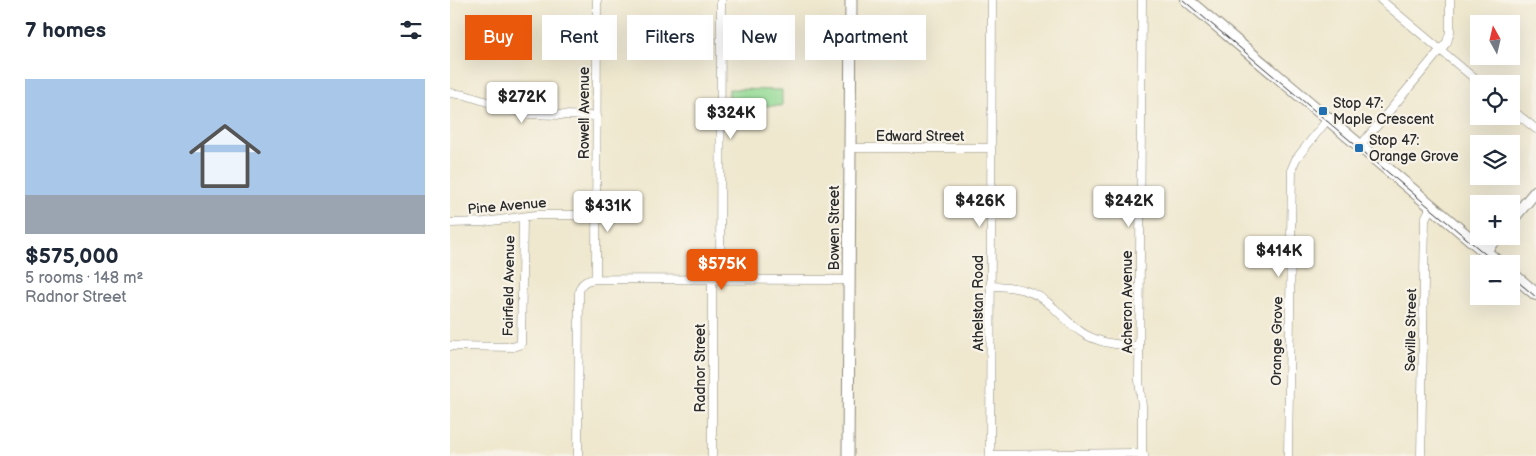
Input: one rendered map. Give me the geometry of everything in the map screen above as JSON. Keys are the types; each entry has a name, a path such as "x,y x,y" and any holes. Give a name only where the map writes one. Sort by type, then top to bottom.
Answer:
{"main road":[{"path":"1187,0 1490,255"},
{"path":"1520,281 1536,294"}],"street":[{"name":"Rowell Avenue","path":"596,279 597,0"},
{"name":"Radnor Street","path":"712,456 721,0"},
{"name":"Bowen Street","path":"848,456 850,0"},
{"name":"Athelstan Road","path":"990,455 992,0"},
{"name":"Acheron Avenue","path":"1142,0 1139,346 1143,455"},
{"path":"1381,0 1470,75"},
{"path":"1360,146 1447,42 1450,32 1450,0"},
{"path":"450,93 465,95 531,115 597,116"},
{"path":"1520,116 1536,129"},
{"name":"Orange Grove","path":"1288,456 1292,168 1296,159 1328,119"},
{"name":"Edward Street","path":"850,148 991,148"},
{"path":"1520,210 1536,191"},
{"name":"Seville Street","path":"1421,456 1424,219 1431,206"},
{"name":"Pine Avenue","path":"450,222 484,222 522,217 596,215"},
{"name":"Fairfield Avenue","path":"450,346 512,347 521,344 522,217"},
{"path":"1485,251 1490,245"},
{"path":"578,456 579,293 585,281 596,279 849,280"},
{"path":"990,286 1015,287 1028,291 1050,303 1069,323 1085,334 1110,344 1139,346"},
{"path":"990,455 1132,453 1143,455"}],"green space":[{"path":"729,89 782,90 782,106 729,105"}],"tram line":[{"path":"1183,0 1486,255"},
{"path":"1520,284 1536,297"}],"place":[{"name":"Stop 47: Maple Crescent","path":"1323,111"},
{"name":"Stop 47: Orange Grove","path":"1359,148"}]}
